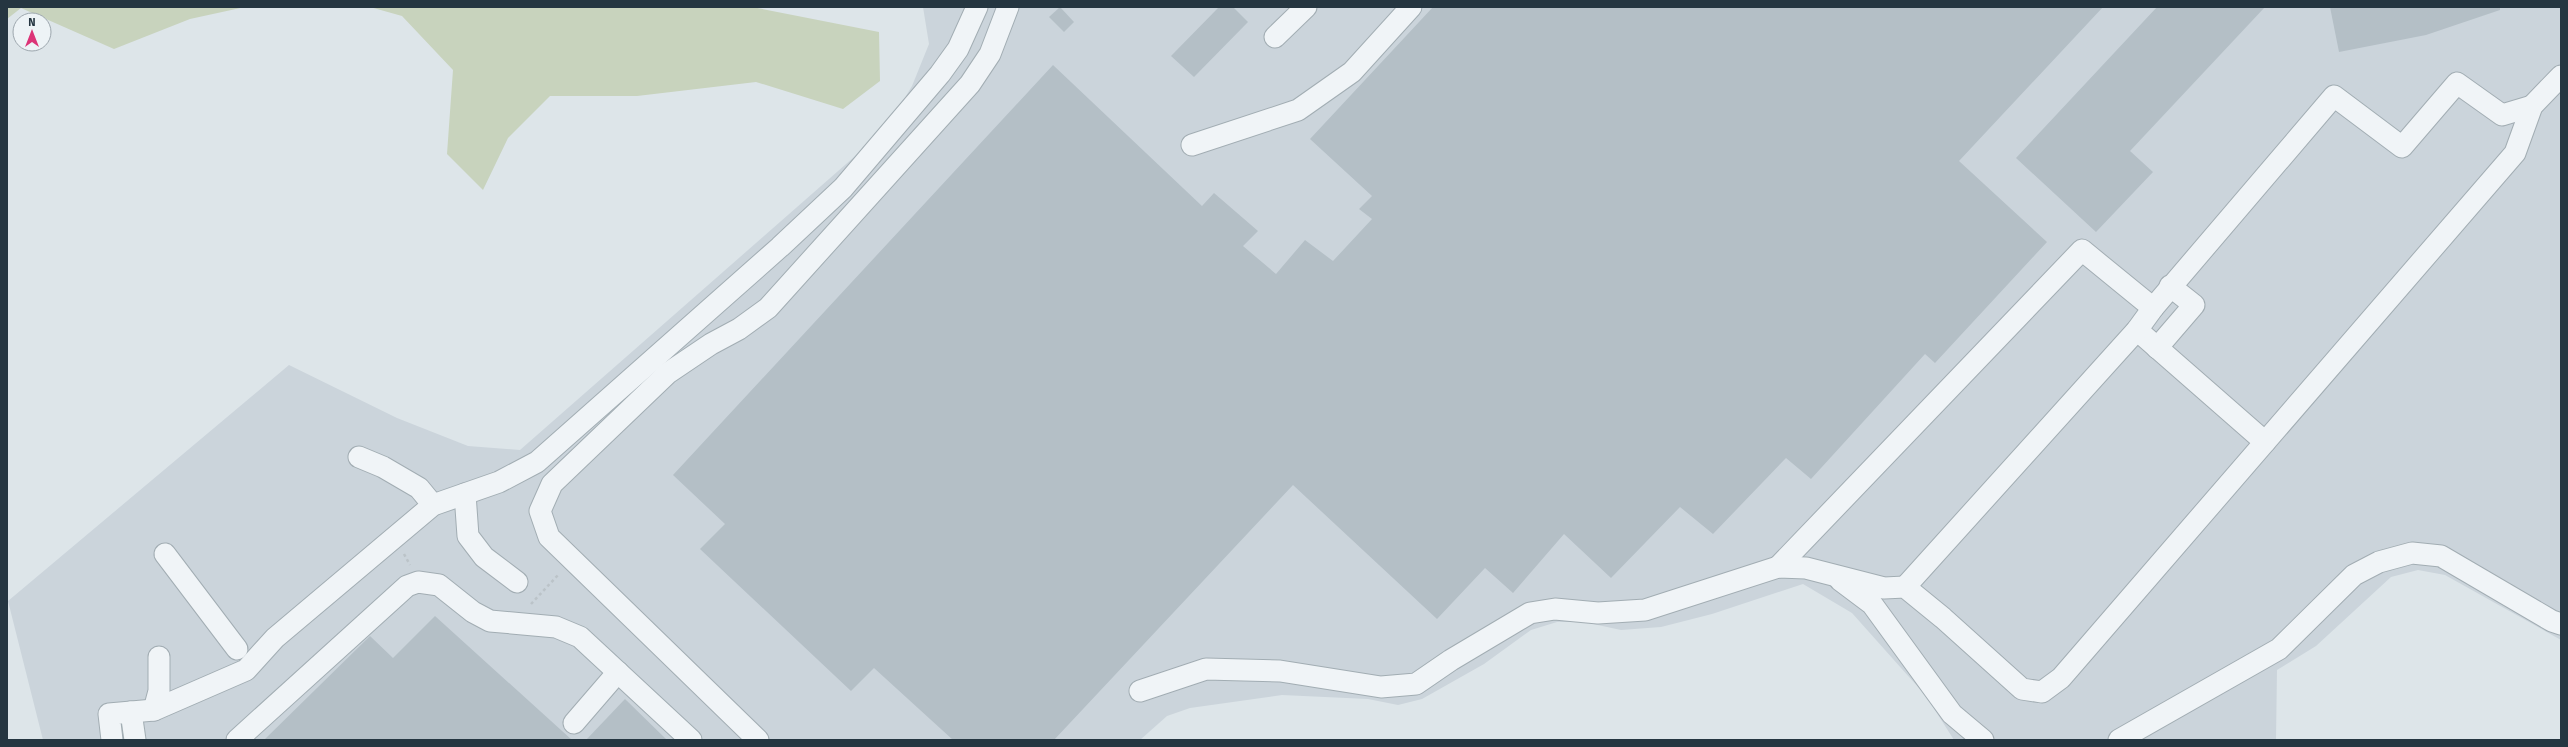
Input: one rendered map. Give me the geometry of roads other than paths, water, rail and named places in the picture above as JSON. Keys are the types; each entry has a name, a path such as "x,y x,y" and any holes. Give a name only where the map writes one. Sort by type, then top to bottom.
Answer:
{"street":[{"path":"112,740 109,714 154,710 246,670 275,638 433,505 519,473 537,462 811,219 874,152 940,74 958,49 978,7"},
{"path":"758,740 548,537 540,511 552,484 668,373 710,344 739,329 768,308 970,84 990,54 1008,7"},
{"path":"1275,37 1306,7"},
{"path":"1192,145 1298,110 1352,72 1410,7"},
{"path":"1140,691 1206,669 1280,671 1381,687 1416,684 1450,660 1530,613 1555,609 1598,613 1645,610 1778,567 1806,568 1884,588 1905,587 1944,618 2022,689 2042,692 2061,678 2515,153 2532,106 2561,76"},
{"path":"1905,587 2137,330 2170,286 2334,96 2402,146 2457,83 2502,115 2532,106"},
{"path":"1778,567 2082,250 2153,308"},
{"path":"2158,348 2194,305 2170,286"},
{"path":"2137,330 2265,442"},
{"path":"359,457 383,467 419,488 433,505"},
{"path":"465,494 468,536 484,557 517,582"},
{"path":"2120,740 2279,648 2354,575 2379,562 2412,553 2441,556 2552,621 2561,624"},
{"path":"165,554 237,649"},
{"path":"1832,574 1872,604 1952,714 1983,740"},
{"path":"237,740 407,586 418,582 439,585 473,612 490,621 556,627 580,637 691,740"},
{"path":"154,710 158,691 159,657"},
{"path":"574,722 618,672"},
{"path":"131,712 135,740"}]}
